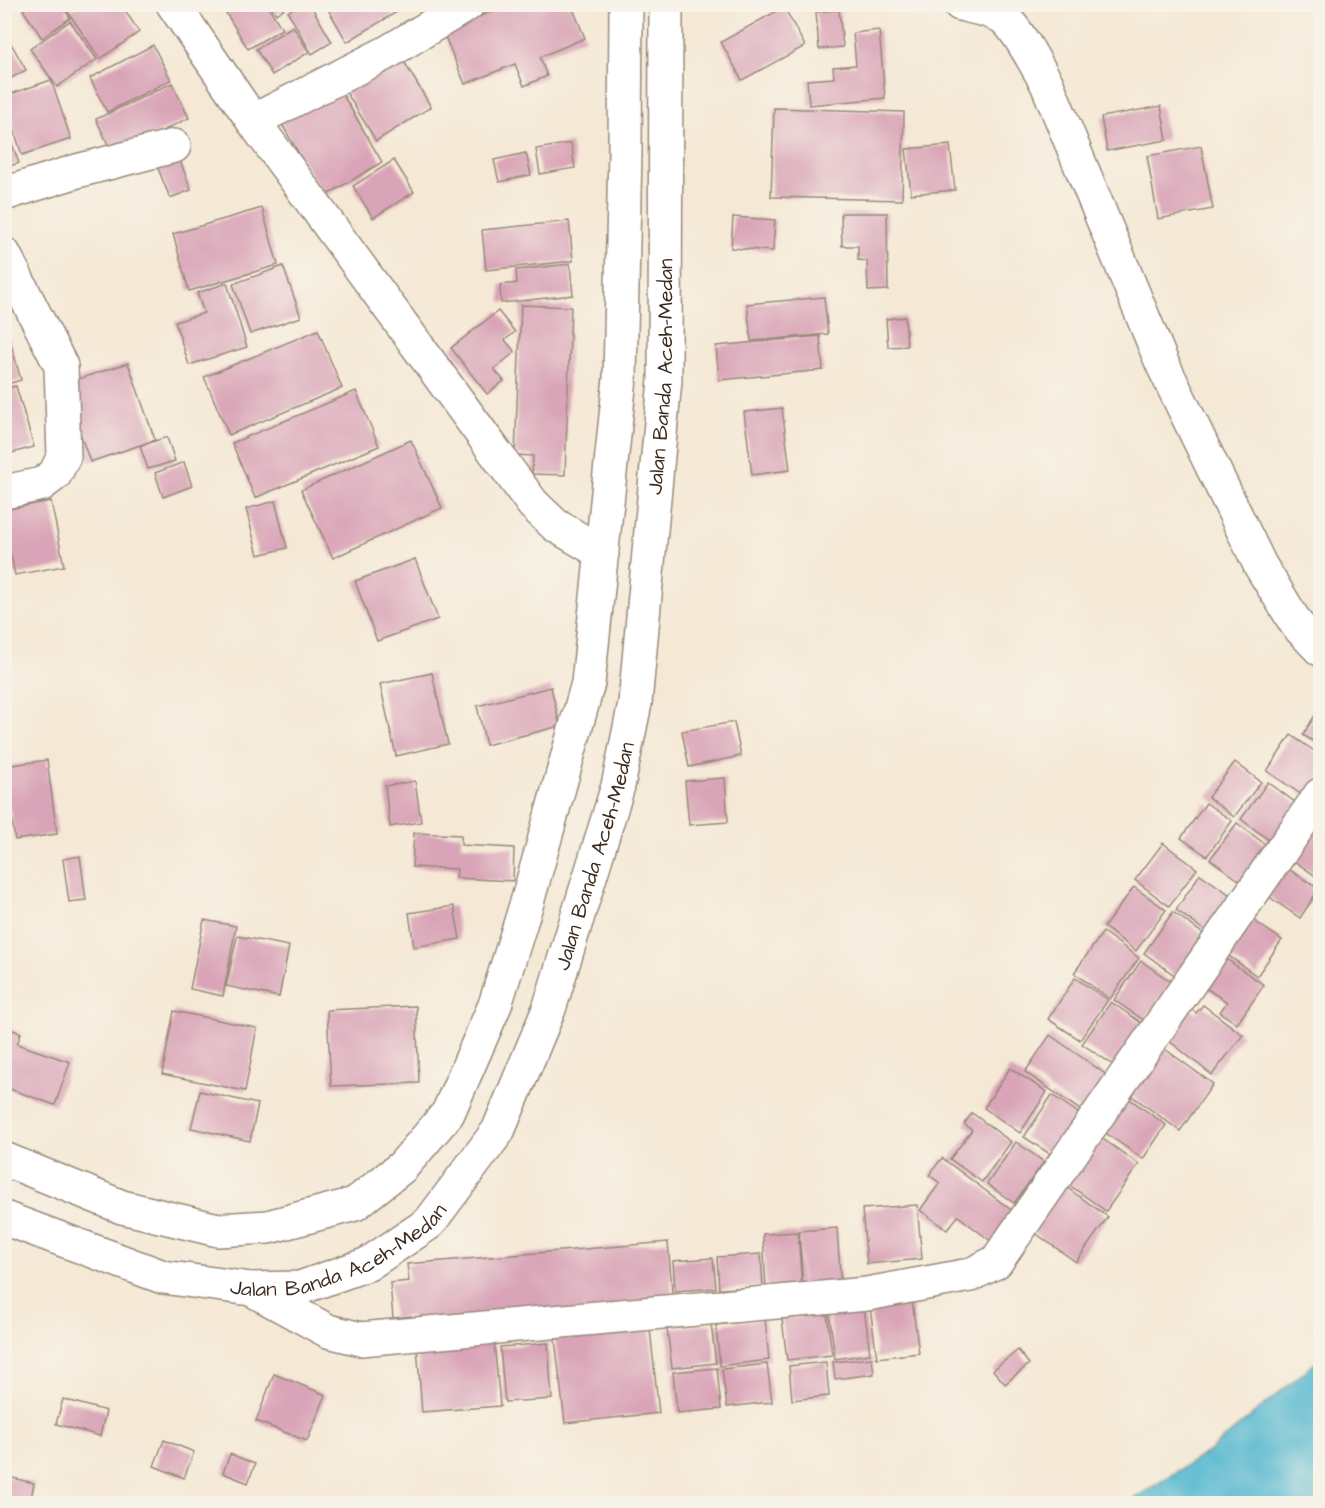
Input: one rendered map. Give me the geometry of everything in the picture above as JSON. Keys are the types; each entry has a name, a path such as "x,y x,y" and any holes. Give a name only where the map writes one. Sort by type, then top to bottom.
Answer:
{"main road":[{"path":"173,4 253,121 533,504 555,525 602,553"},
{"path":"253,121 388,52 468,4"},
{"name":"Jalan Banda Aceh-Medan","path":"4,1160 122,1207 218,1230 268,1227 355,1204 402,1167 448,1113 498,994 528,899 588,683 620,378 626,4"},
{"name":"Jalan Banda Aceh-Medan","path":"4,1218 164,1277 251,1289 300,1288 368,1264 429,1223 498,1131 549,1010 618,786 635,703 665,380 666,4"},
{"path":"960,4 1005,18 1025,46 1047,84 1162,363 1254,554 1297,625 1320,649"},
{"path":"4,194 77,171 174,146"},
{"path":"4,254 61,366 64,456 55,474 42,484 4,492"},
{"path":"251,1289 328,1331 361,1340 867,1294 969,1275 986,1268 996,1262 1320,795"}],"water":[{"path":"1320,1359 1320,1503 1127,1503 1208,1452"}],"building":[{"path":"32,4 76,4 66,11 70,18 42,38 23,10"},
{"path":"79,4 121,4 139,32 100,59 68,12"},
{"path":"240,4 267,4 282,29 248,49 226,13"},
{"path":"270,4 291,4 276,14"},
{"path":"300,4 310,4 332,42 312,54 288,12"},
{"path":"325,4 410,4 347,42"},
{"path":"509,4 571,4 585,38 540,57 547,76 524,86 515,64 465,84 443,32"},
{"path":"784,7 805,46 742,80 721,42"},
{"path":"839,10 843,47 819,49 816,12"},
{"path":"70,21 97,59 57,87 30,49"},
{"path":"293,26 309,52 272,75 256,49"},
{"path":"879,30 885,98 809,105 807,80 834,78 833,67 856,65 853,33"},
{"path":"4,31 26,70 4,82"},
{"path":"153,45 171,80 107,112 90,78"},
{"path":"399,53 431,107 376,141 343,87"},
{"path":"51,80 71,139 22,155 5,96"},
{"path":"335,81 382,162 324,197 277,116"},
{"path":"172,83 189,118 113,155 96,119"},
{"path":"1161,106 1167,140 1107,151 1101,117"},
{"path":"774,108 904,112 902,200 771,197"},
{"path":"4,122 19,163 4,168"},
{"path":"571,143 575,168 540,174 536,149"},
{"path":"950,145 955,190 911,194 906,149"},
{"path":"1201,146 1213,209 1158,219 1147,156"},
{"path":"177,152 191,190 170,198 155,161"},
{"path":"526,153 531,175 499,182 494,160"},
{"path":"394,160 414,192 373,218 353,186"},
{"path":"262,208 278,265 189,291 173,234"},
{"path":"841,213 887,213 888,290 868,291 867,261 858,260 858,246 842,246"},
{"path":"733,217 775,220 773,251 731,248"},
{"path":"569,221 573,261 486,270 482,230"},
{"path":"570,264 573,295 501,303 500,285 517,283 516,270"},
{"path":"283,266 301,317 250,334 233,284"},
{"path":"227,283 247,347 189,365 175,322 204,313 197,293"},
{"path":"824,297 828,334 751,341 747,304"},
{"path":"521,305 571,307 565,475 532,474 533,456 515,455"},
{"path":"498,311 515,332 505,340 515,352 494,369 504,381 487,394 451,348"},
{"path":"905,317 907,346 888,347 886,319"},
{"path":"318,330 342,388 229,435 204,377"},
{"path":"820,336 823,370 719,380 716,346"},
{"path":"9,337 21,380 4,385 4,338"},
{"path":"128,363 155,440 90,462 63,384"},
{"path":"16,386 34,447 4,455 4,389"},
{"path":"356,391 379,446 255,498 232,443"},
{"path":"782,408 790,470 752,475 744,412"},
{"path":"167,437 175,461 148,469 140,446"},
{"path":"411,440 442,508 333,558 301,490"},
{"path":"184,462 192,486 163,497 155,473"},
{"path":"51,501 64,566 15,575 4,524 4,510"},
{"path":"275,501 287,548 258,555 246,509"},
{"path":"415,559 438,619 377,641 355,581"},
{"path":"432,673 448,744 396,756 380,684"},
{"path":"551,687 560,726 486,745 477,706"},
{"path":"1320,707 1320,746 1303,735"},
{"path":"734,722 741,756 689,767 682,731"},
{"path":"1291,735 1320,755 1320,780 1308,799 1267,771"},
{"path":"47,760 57,834 15,840 10,809 4,809 4,782 7,782 5,766"},
{"path":"1235,762 1261,782 1234,817 1208,797"},
{"path":"725,778 728,822 689,825 685,781"},
{"path":"415,781 421,822 390,827 385,786"},
{"path":"1268,782 1300,806 1273,843 1241,819"},
{"path":"1206,803 1232,821 1207,856 1181,838"},
{"path":"1320,819 1320,879 1290,858"},
{"path":"1237,823 1266,845 1240,881 1210,859"},
{"path":"414,833 461,835 461,845 514,848 513,881 456,878 457,869 412,867"},
{"path":"1163,843 1197,869 1169,906 1135,880"},
{"path":"80,856 86,900 69,902 63,859"},
{"path":"1284,866 1319,889 1300,918 1265,894"},
{"path":"1200,874 1233,897 1208,933 1176,910"},
{"path":"1134,887 1166,910 1136,951 1104,927"},
{"path":"454,906 460,939 414,947 409,913"},
{"path":"1173,912 1206,936 1177,977 1144,953"},
{"path":"1247,916 1282,940 1257,976 1222,951"},
{"path":"204,920 236,926 223,996 190,989"},
{"path":"1103,932 1139,958 1110,999 1074,973"},
{"path":"237,936 289,946 279,997 226,986"},
{"path":"1222,956 1264,985 1237,1024 1220,1012 1227,1002 1201,985"},
{"path":"1141,961 1171,982 1145,1021 1114,1000"},
{"path":"1075,978 1108,1000 1080,1040 1048,1019"},
{"path":"1111,1002 1143,1024 1115,1066 1082,1044"},
{"path":"1186,1005 1196,1013 1203,1005 1243,1035 1212,1075 1163,1036"},
{"path":"416,1006 419,1083 331,1086 327,1010"},
{"path":"174,1011 257,1028 245,1091 162,1074"},
{"path":"5,1027 21,1033 17,1044 70,1062 55,1105 4,1087"},
{"path":"1050,1035 1111,1078 1086,1114 1025,1072"},
{"path":"1158,1044 1213,1084 1180,1131 1124,1090"},
{"path":"1010,1068 1047,1092 1020,1133 984,1108"},
{"path":"200,1091 258,1104 250,1141 191,1128"},
{"path":"1052,1095 1084,1117 1056,1158 1024,1137"},
{"path":"1124,1095 1166,1125 1143,1159 1100,1129"},
{"path":"972,1113 1011,1142 982,1182 950,1159 972,1130 964,1124"},
{"path":"1097,1135 1139,1164 1106,1211 1065,1182"},
{"path":"1016,1142 1044,1162 1014,1203 987,1184"},
{"path":"942,1158 1018,1215 996,1245 958,1216 947,1230 920,1210 940,1183 929,1175"},
{"path":"1062,1184 1108,1217 1076,1262 1031,1230"},
{"path":"917,1205 922,1259 867,1264 862,1209"},
{"path":"837,1228 841,1287 803,1289 799,1231"},
{"path":"798,1232 802,1288 766,1290 763,1234"},
{"path":"668,1242 673,1303 412,1325 411,1316 393,1318 390,1283 409,1281 407,1264"},
{"path":"761,1254 763,1287 719,1289 717,1257"},
{"path":"713,1258 716,1288 675,1291 673,1261"},
{"path":"912,1301 919,1353 877,1358 870,1307"},
{"path":"864,1307 870,1354 835,1359 829,1312"},
{"path":"827,1314 832,1355 787,1360 782,1319"},
{"path":"765,1319 769,1360 720,1366 716,1325"},
{"path":"711,1324 716,1363 672,1368 667,1329"},
{"path":"650,1329 659,1413 565,1423 555,1339"},
{"path":"494,1340 500,1406 422,1412 417,1346"},
{"path":"548,1343 552,1399 505,1402 500,1347"},
{"path":"1018,1350 1029,1364 1005,1384 993,1370"},
{"path":"872,1358 874,1374 835,1379 833,1362"},
{"path":"826,1362 829,1396 792,1400 789,1366"},
{"path":"767,1364 772,1402 727,1407 722,1369"},
{"path":"717,1368 721,1409 677,1413 673,1372"},
{"path":"274,1374 326,1395 307,1441 256,1421"},
{"path":"63,1399 106,1411 100,1436 56,1424"},
{"path":"164,1440 194,1452 184,1478 154,1466"},
{"path":"230,1454 255,1464 248,1483 223,1473"},
{"path":"4,1476 34,1483 30,1504 4,1504"}]}
